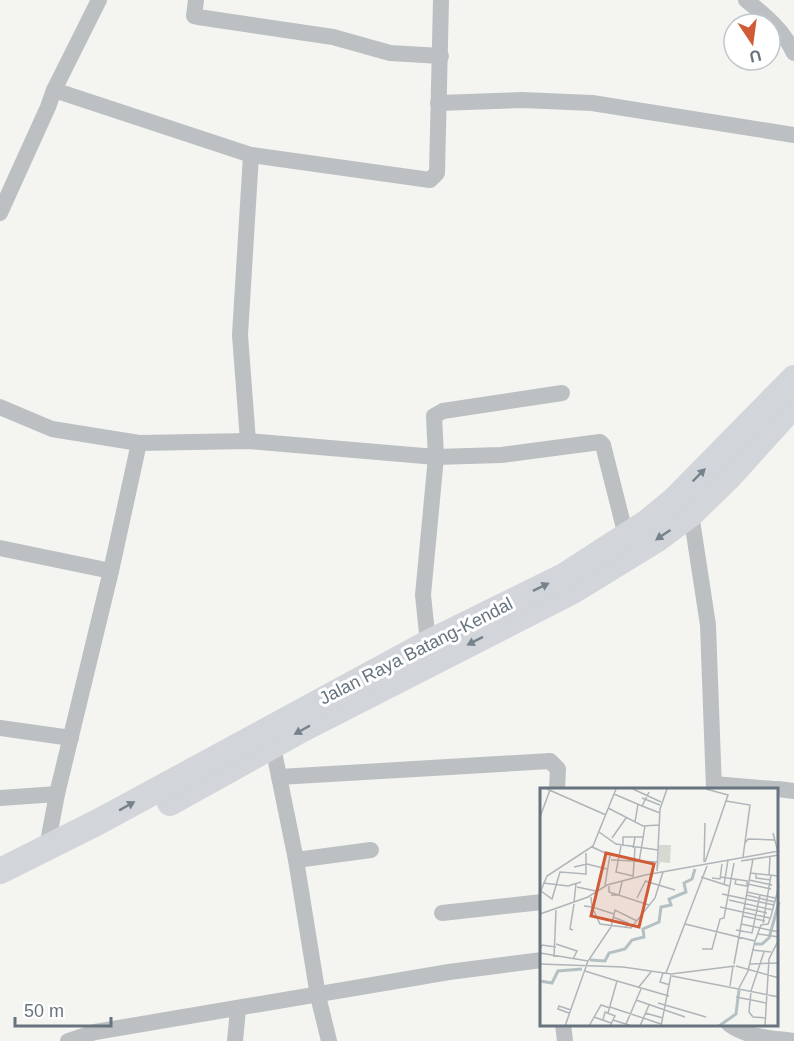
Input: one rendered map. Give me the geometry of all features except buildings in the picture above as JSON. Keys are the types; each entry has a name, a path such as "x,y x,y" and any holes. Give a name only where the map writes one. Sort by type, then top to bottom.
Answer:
{"highway":[{"name":"Jalan Raya Batang-Kendal","path":"0,889 106,837 227,761 428,643 564,576 646,523 674,500 794,378"},
{"name":"Jalan Raya Batang-Kendal","path":"0,871 227,761 273,747 573,591 656,540 691,514 729,477 794,405"}],"street":[{"path":"0,213 54,90 99,0"},
{"path":"196,0 194,16 333,37 390,53 441,56"},
{"path":"54,90 251,155 430,180 437,173 441,0"},
{"path":"746,0 772,20 787,39 794,53"},
{"path":"438,103 522,100 592,103 794,135"},
{"path":"248,441 240,335 251,155"},
{"path":"428,643 423,596 436,457 434,422 437,413 562,393"},
{"path":"0,407 52,429 140,442 248,441 436,457 501,455 600,442 603,445 626,536"},
{"path":"47,847 57,794 140,442"},
{"path":"691,514 708,625 714,786 755,788"},
{"path":"0,548 111,571"},
{"path":"0,728 71,738"},
{"path":"273,747 296,860 318,996 329,1041"},
{"path":"279,777 550,761 558,769 557,788"},
{"path":"779,789 794,791"},
{"path":"0,798 57,794"},
{"path":"296,860 371,850"},
{"path":"442,913 540,902"},
{"path":"68,1041 95,1032 449,972 540,960"},
{"path":"235,1041 238,1009"},
{"path":"563,1026 565,1041"},
{"path":"732,1026 753,1036 794,1041"}]}
